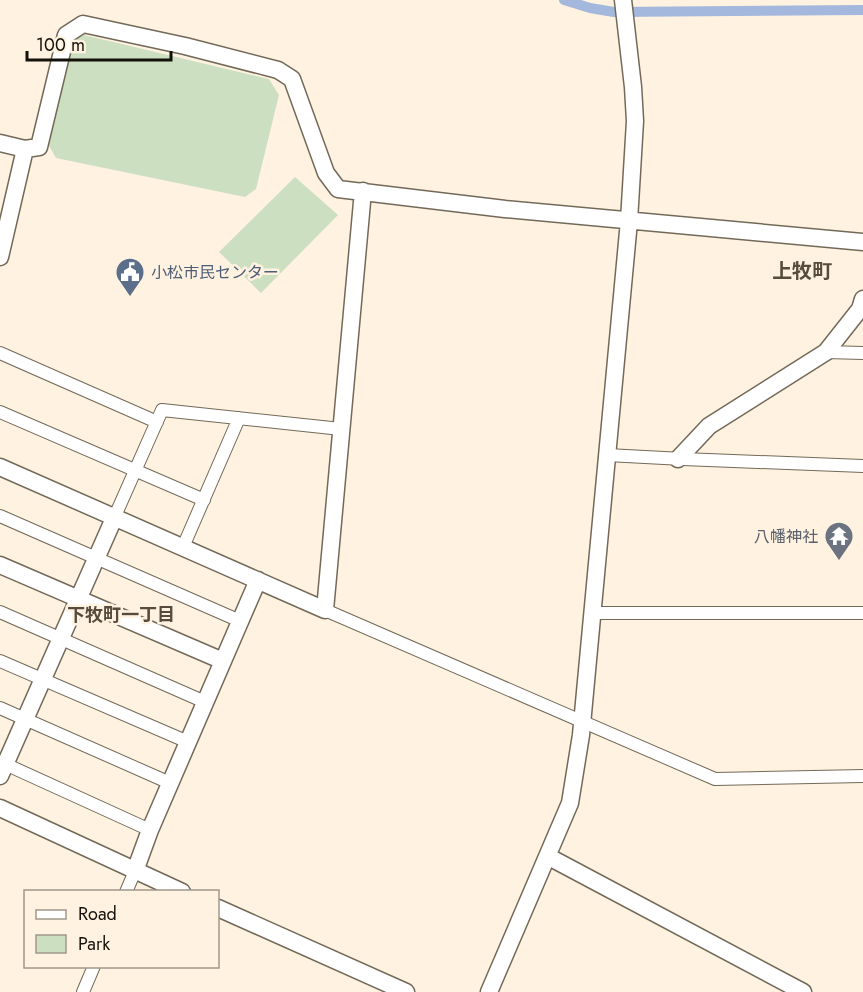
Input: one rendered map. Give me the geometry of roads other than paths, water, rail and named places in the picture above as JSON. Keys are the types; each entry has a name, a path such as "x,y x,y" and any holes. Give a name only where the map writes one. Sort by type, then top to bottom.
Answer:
{"street":[{"path":"489,992 540,872 549,857 570,803 582,721 629,221 635,121 624,11"},
{"path":"0,143 25,149 39,147 66,35 83,24 185,46 278,70 292,79 326,173 338,189 505,209 863,242"},
{"path":"0,257 6,207 25,149"},
{"path":"325,610 363,191"},
{"path":"678,459 709,426 826,352 860,309 863,299"},
{"path":"826,352 863,353"},
{"path":"0,353 157,422"},
{"path":"150,830 3,770 162,410 341,429"},
{"path":"0,412 204,500"},
{"path":"183,547 239,418"},
{"path":"607,455 863,465"},
{"path":"0,467 715,779 863,776"},
{"path":"0,516 240,621"},
{"path":"0,565 223,661"},
{"path":"126,890 258,580"},
{"path":"0,612 205,702"},
{"path":"592,613 863,613"},
{"path":"0,661 188,742"},
{"path":"0,708 170,783"},
{"path":"0,808 180,890"},
{"path":"549,857 803,992"},
{"path":"219,908 406,992"},
{"path":"83,992 93,968"}],"waterway":[{"path":"564,0 614,12 863,10"}],"place":[{"name":"小松市民センター","path":"130,298"},
{"name":"八幡神社","path":"839,562"}],"district":[{"name":"上牧町","path":"802,271"},
{"name":"下牧町一丁目","path":"121,615"}]}
